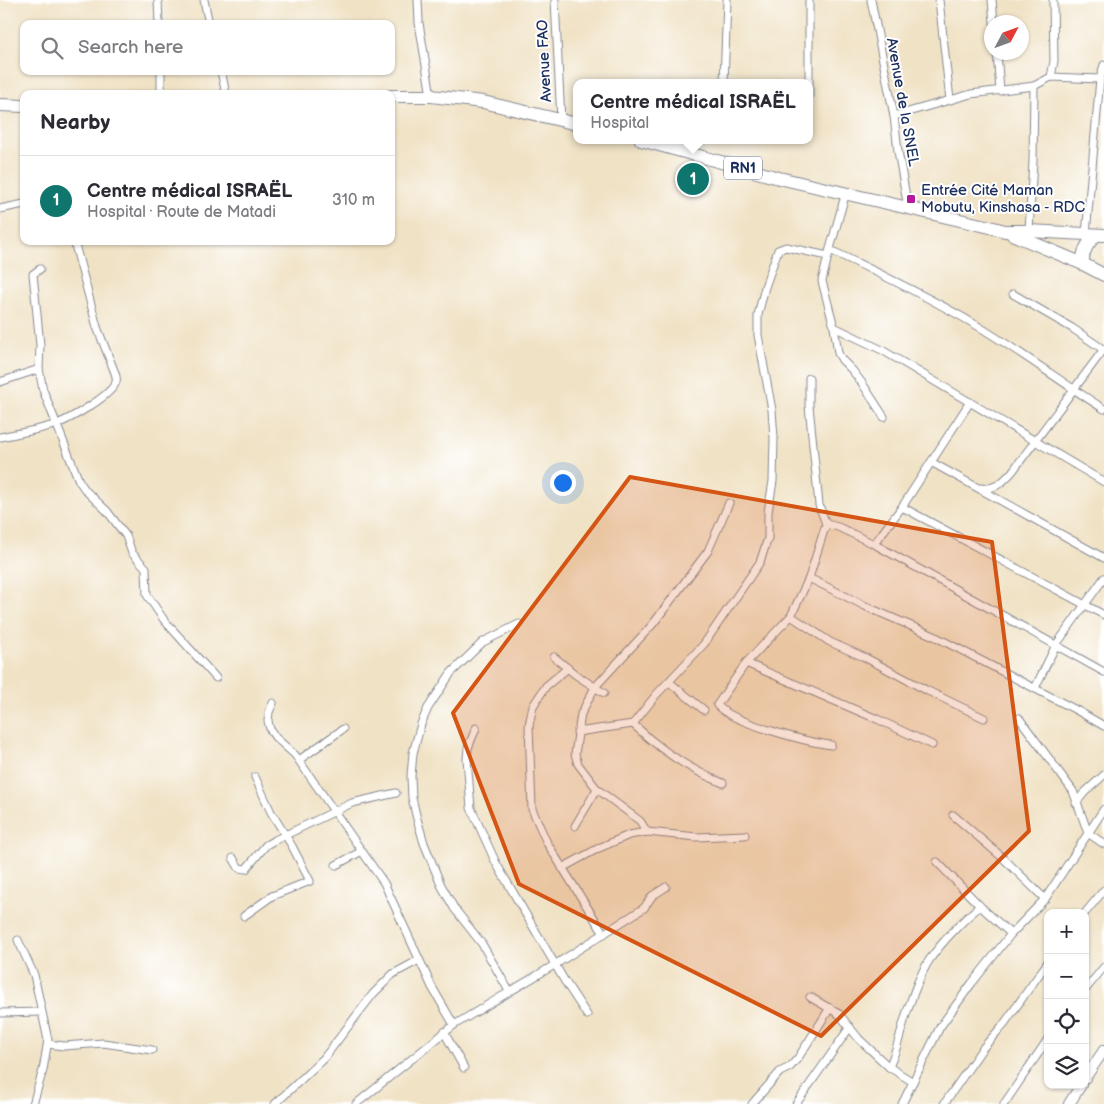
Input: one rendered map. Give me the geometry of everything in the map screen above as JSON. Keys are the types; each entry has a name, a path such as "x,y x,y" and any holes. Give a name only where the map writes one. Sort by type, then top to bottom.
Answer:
{"highway":[{"path":"395,96 431,96 483,102 573,123"},
{"path":"0,105 20,106"},
{"name":"RN1","path":"656,144 779,178 846,192 990,227 1083,264 1104,276"},
{"path":"1004,232 1029,231 1095,235"},
{"path":"1083,264 1086,246 1095,235"}],"street":[{"path":"158,0 159,20"},
{"path":"204,0 208,20"},
{"path":"418,0 419,23 431,96"},
{"name":"Avenue FAO","path":"555,0 561,120"},
{"path":"724,79 727,0"},
{"path":"809,0 809,79"},
{"name":"Avenue de la SNEL","path":"870,0 894,116 908,208"},
{"path":"939,0 950,100"},
{"path":"992,0 993,15"},
{"path":"1051,78 1054,61 1053,0"},
{"path":"997,60 1000,91"},
{"path":"1095,235 1100,79 1104,65"},
{"path":"161,75 162,90"},
{"path":"222,75 225,90"},
{"path":"894,116 971,94 1034,86 1051,78 1100,79"},
{"path":"1029,231 1034,86"},
{"path":"846,192 822,281 834,327 838,353 884,417"},
{"path":"0,209 20,205"},
{"path":"0,437 55,424 83,410 100,398 115,385 117,380 96,327 75,245"},
{"path":"577,732 633,724 704,644 760,562 768,538 768,512 773,481 774,438 772,410 758,334 758,315 778,250 786,247 829,253 917,293 975,325 1104,409"},
{"path":"40,269 33,274 40,344 39,369 43,390 55,424 79,481 123,531 132,554 146,568 146,591 150,598 180,639 216,678"},
{"path":"977,488 993,488 1002,483 1020,462 1104,349 1013,294"},
{"path":"834,327 882,350 1104,482"},
{"path":"0,382 39,369"},
{"path":"809,378 809,406 819,505 826,524 809,578 791,616 746,663 717,704 724,712 736,718 795,738 831,745"},
{"path":"874,544 902,507 970,402"},
{"path":"931,462 1104,558"},
{"path":"647,832 640,821 596,788 578,764 575,754 581,714 595,687 675,596 708,551 729,503"},
{"path":"902,507 1104,615"},
{"path":"826,524 838,527 874,544 1104,672"},
{"path":"809,578 865,606 934,636 1104,726"},
{"path":"1035,688 1056,645 1104,578"},
{"path":"791,616 830,642 866,658 984,718"},
{"path":"509,991 482,944 466,924 441,885 424,843 417,818 412,798 411,776 413,753 421,724 428,708 447,678 483,642 519,624"},
{"path":"554,657 604,693"},
{"path":"746,663 877,719 932,745"},
{"path":"568,668 546,686 533,706 529,725 532,809 547,843 604,934"},
{"path":"669,682 704,710"},
{"path":"273,703 269,712 268,721 270,729 275,737 291,750 299,760 387,888 419,960 454,1025"},
{"path":"1019,718 1066,780 1088,833 1104,844"},
{"path":"633,724 657,745 695,771 723,783"},
{"path":"476,728 468,748 467,760 471,808 496,863 564,980 587,1015"},
{"path":"299,760 343,729"},
{"path":"1076,803 1104,775"},
{"path":"244,916 272,896 310,881 271,812 256,777"},
{"path":"575,826 596,788"},
{"path":"233,858 238,868 246,868 266,845 335,810 352,803 396,793"},
{"path":"902,1104 940,1027 1011,934 1044,899 1104,809"},
{"path":"953,815 1002,856 1044,899"},
{"path":"562,868 629,835 647,832 697,838 745,835"},
{"path":"336,865 362,850"},
{"path":"937,862 980,906 1011,934"},
{"path":"356,1104 454,1025 556,964 644,908 652,896 666,887"},
{"path":"1088,909 1104,890"},
{"path":"889,1067 916,988 928,964 964,920 980,906"},
{"path":"18,940 34,975 48,1044 40,1084 33,1104"},
{"path":"274,1104 324,1058 374,994 393,974 419,960"},
{"path":"1089,985 1104,967"},
{"path":"944,1104 982,1049 1004,1024 1044,968"},
{"path":"810,997 839,1014 860,1039 889,1067 913,1082"},
{"path":"752,1104 780,1072 790,1067 798,1058 830,1008"},
{"path":"0,1013 41,1012"},
{"path":"796,1104 850,1027"},
{"path":"444,1032 464,1068"},
{"path":"48,1044 64,1046 104,1043 152,1050"},
{"path":"1004,1104 1045,1044"},
{"path":"1089,1072 1104,1050"},
{"path":"1069,1104 1078,1089"}],"highlighted area":[{"path":"630,477 992,542 1029,831 821,1036 519,884 453,713"}],"place":[{"name":"Centre médical ISRAËL","path":"693,179"},
{"name":"Entrée Cité Maman Mobutu, Kinshasa - RDC","path":"911,199"}]}
